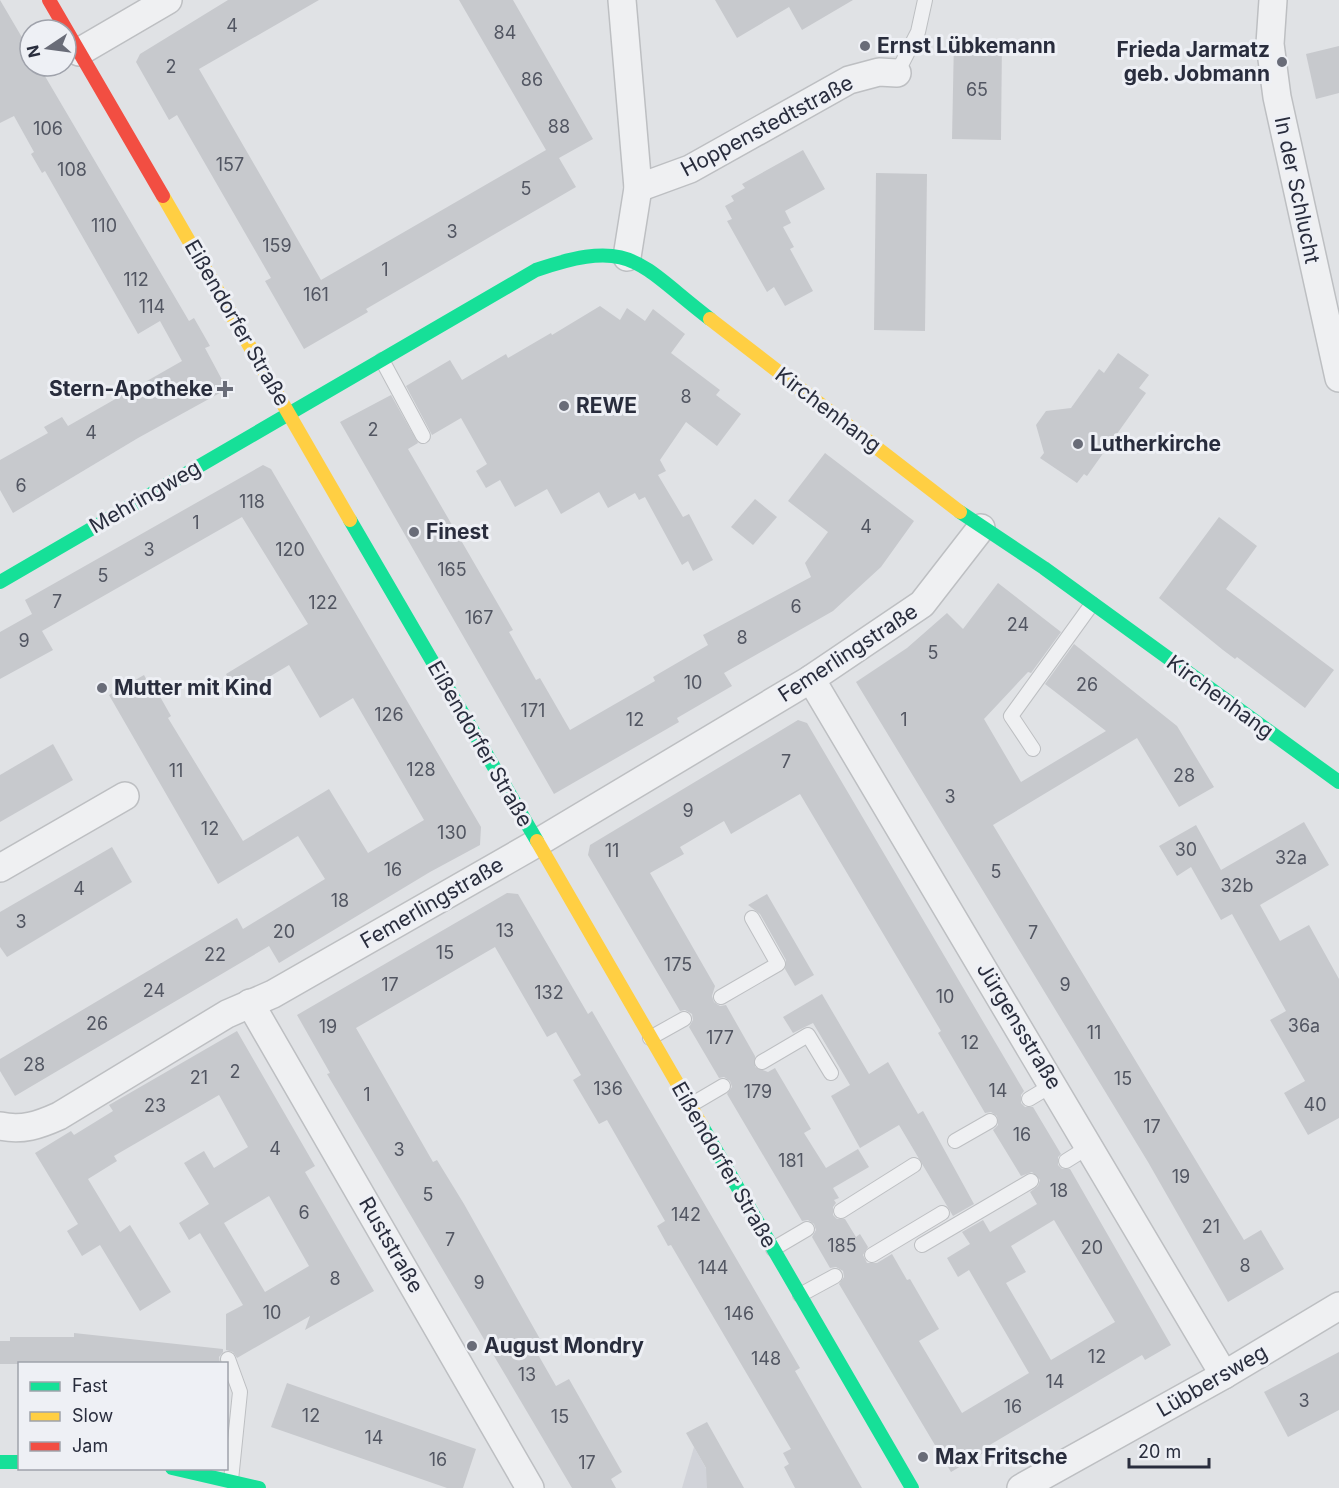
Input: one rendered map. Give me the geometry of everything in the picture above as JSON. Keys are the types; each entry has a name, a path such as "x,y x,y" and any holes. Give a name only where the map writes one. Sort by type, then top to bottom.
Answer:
{"main road":[{"name":"Eißendorfer Straße","path":"49,0 912,1488"},
{"name":"Kirchenhang","path":"290,413 536,270 585,256 604,254 627,257 663,279 694,307 981,528 1044,568 1339,782"},
{"name":"Mehringweg","path":"0,582 290,413"},
{"path":"0,1462 18,1462"},
{"path":"182,1470 259,1488"}],"street":[{"path":"79,52 168,0"},
{"path":"622,0 638,188 627,257"},
{"name":"In der Schlucht","path":"1273,5 1270,44 1277,97 1339,378"},
{"name":"Hoppenstedtstraße","path":"638,188 690,169 849,80 879,72 897,73"},
{"name":"Femerlingstraße","path":"0,1126 18,1129 31,1127 59,1116 256,1013 273,994 537,843 812,679 922,604 981,528"},
{"name":"Jürgensstraße","path":"812,679 1054,1084 1224,1375"},
{"path":"0,868 125,796"},
{"name":"Ruststraße","path":"256,1013 530,1488"},
{"name":"Lübbersweg","path":"1021,1488 1224,1375 1339,1306"}],"lane":[{"path":"897,73 918,32 925,0"},
{"path":"382,360 423,436"},
{"path":"1033,749 1011,716 1092,604"},
{"path":"721,997 778,964 752,918"},
{"path":"650,1038 684,1019"},
{"path":"762,1062 808,1035 831,1073"},
{"path":"1029,1099 1054,1084"},
{"path":"689,1106 723,1086"},
{"path":"955,1141 990,1121"},
{"path":"1066,1161 1090,1146"},
{"path":"841,1211 914,1165"},
{"path":"922,1245 1031,1181"},
{"path":"872,1255 942,1213"},
{"path":"773,1250 807,1229"},
{"path":"800,1295 835,1276"},
{"path":"228,1359 240,1392 231,1480"}],"shaded area":[{"path":"694,1447 717,1488 682,1488"}],"building":[{"path":"0,0 18,31 18,78 46,78 189,321 194,318 210,346 205,348 227,389 138,438 13,513 0,490 0,460 48,433 44,427 62,417 68,426 182,361 160,321 138,334 45,171 42,173 31,154 34,152 14,116 0,123"},
{"path":"228,0 319,0 199,69 321,280 546,150 459,0 513,0 593,139 559,158 576,187 366,309 368,312 304,349 265,281 271,278 177,115 169,120 136,62 140,54"},
{"path":"715,0 853,0 802,30 789,7 737,38"},
{"path":"954,39 1002,40 1001,140 952,139"},
{"path":"1339,46 1339,93 1316,99 1306,54"},
{"path":"803,150 825,189 785,211 791,223 783,227 794,247 790,249 813,291 785,306 774,287 767,292 727,221 732,219 725,206 734,201 731,196 745,188 742,184"},
{"path":"876,173 927,174 925,331 874,330"},
{"name":"REWE","path":"600,306 620,320 627,308 645,321 653,309 685,334 671,353 720,390 716,395 741,414 717,446 686,422 660,460 666,471 658,475 683,517 689,514 713,560 693,571 688,561 682,565 645,497 639,500 635,493 608,508 599,492 561,514 547,489 515,507 500,480 486,488 476,471 487,464 461,418 432,435 406,386 450,360 462,380 506,354 508,358 551,333 552,335"},
{"path":"1118,353 1149,375 1139,388 1146,393 1087,476 1084,474 1077,483 1040,458 1044,453 1036,425 1046,411 1071,408 1099,369 1104,373"},
{"path":"391,395 418,443 408,449 513,630 509,632 536,680 540,678 570,730 655,681 653,677 708,645 703,635 811,577 805,563 828,532 788,501 825,453 914,521 881,567 833,611 724,673 732,686 677,718 679,722 554,794 340,422"},
{"path":"263,465 271,469 481,827 480,845 430,872 279,963 269,946 15,1096 0,1071 0,1059 237,918 243,929 325,879 298,836 218,884 109,695 144,675 151,688 154,686 171,716 168,718 243,841 329,789 368,853 424,820 353,698 320,718 289,665 239,695 226,674 308,624 242,517 42,631 53,650 0,679 0,632 32,614 25,600"},
{"path":"755,499 777,517 753,545 731,527"},
{"path":"1219,517 1257,546 1226,589 1334,670 1305,708 1237,657 1235,659 1223,650 1159,598"},
{"path":"998,583 1061,632 1031,673 1028,672 984,719 1021,782 1106,731 1045,684 1074,644 1177,726 1214,787 1179,807 1137,738 993,825 1244,1240 1261,1230 1284,1269 1228,1302 1148,1162 856,682 907,648 947,613 963,629"},
{"path":"798,720 807,723 1024,1091 1021,1095 1021,1103 1025,1107 1033,1107 1061,1154 1058,1157 1058,1165 1062,1169 1070,1169 1171,1345 1145,1360 1142,1355 983,1449 985,1452 951,1472 839,1284 844,1277 843,1271 836,1267 830,1268 812,1237 816,1230 814,1224 808,1220 802,1221 727,1094 732,1087 730,1081 724,1077 719,1078 689,1027 693,1020 692,1014 685,1010 680,1011 588,855 590,845","holes":["800,794 941,1031 938,1033 985,1113 991,1112 997,1116 998,1125 993,1130 1021,1176 1032,1172 1040,1180 1038,1186 1030,1192 1037,1204 990,1232 983,1220 962,1232 970,1244 947,1258 958,1277 969,1270 1029,1373 962,1413 919,1341 939,1329 910,1279 907,1280 892,1254 877,1263 867,1263 863,1255 868,1247 860,1234 856,1237 845,1219 837,1219 833,1215 833,1207 836,1203 834,1200 839,1198 833,1188 869,1167 858,1149 826,1168 804,1133 811,1129 775,1068 768,1072 755,1067 755,1056 726,1005 720,1006 714,1002 712,996 715,986 650,873 684,854 680,847 724,821 731,834","1054,1220 1115,1322 1051,1360 1006,1283 1026,1272 1011,1246"]},
{"path":"53,744 73,780 0,822 0,775"},
{"path":"1304,822 1329,865 1260,905 1280,941 1309,925 1339,979 1339,1118 1308,1135 1284,1093 1305,1081 1270,1020 1286,1011 1232,914 1221,920 1191,867 1177,876 1159,846 1196,825 1221,870"},
{"path":"112,847 132,882 7,957 0,947 0,912"},
{"path":"507,893 518,894 588,1014 592,1011 800,1368 795,1371 862,1488 795,1488 784,1467 789,1464 783,1453 791,1449 671,1245 668,1246 657,1226 665,1221 607,1120 599,1124 573,1080 581,1075 556,1032 547,1037 495,947 356,1028 433,1162 437,1160 464,1204 540,1339 532,1344 556,1386 569,1379 622,1472 611,1479 616,1488 572,1488 327,1074 330,1073 297,1015"},
{"path":"767,894 814,975 795,986 785,969 786,960 760,914 748,905"},
{"path":"822,994 869,1074 888,1062 918,1114 923,1111 974,1204 953,1216 899,1125 860,1148 831,1096 850,1085 813,1023 793,1033 783,1017"},
{"path":"237,1031 315,1166 305,1172 374,1291 305,1330 310,1316 237,1358 233,1352 226,1350 226,1314 243,1305 200,1233 189,1240 179,1223 209,1204 184,1163 204,1151 214,1168 248,1147 219,1095 114,1156 117,1161 88,1179 120,1232 130,1225 171,1292 140,1311 100,1245 82,1256 67,1231 78,1224 35,1153 71,1131 74,1135 113,1111 109,1105","holes":["269,1196 309,1266 265,1292 224,1223"]},
{"path":"74,1333 223,1349 223,1352 219,1357 220,1362 18,1362 18,1364 0,1364 0,1341 10,1341 10,1337 74,1337"},
{"path":"1339,1352 1339,1410 1288,1437 1264,1392"},
{"path":"287,1383 476,1449 463,1488 447,1488 271,1427"},
{"path":"707,1422 744,1488 707,1488 706,1468 686,1433"}],"traffic: fast":[{"path":"0,582 536,270 568,260 594,256 614,256 632,261 666,283 710,319"},
{"path":"960,512 1044,568 1339,782"},
{"path":"350,520 537,841"},
{"path":"702,1126 912,1488"},
{"path":"0,1462 18,1462"},
{"path":"181,1470 259,1488"}],"traffic: slow":[{"path":"163,196 350,520"},
{"path":"710,319 960,512"},
{"path":"537,841 702,1126"}],"traffic: jam":[{"path":"49,0 163,196"}],"place":[{"name":"Ernst Lübkemann","path":"865,46"},
{"name":"Frieda Jarmatz geb. Jobmann","path":"1282,62"},
{"name":"Stern-Apotheke","path":"225,389"},
{"name":"REWE","path":"564,406"},
{"name":"Lutherkirche","path":"1078,444"},
{"name":"Finest","path":"414,532"},
{"name":"Mutter mit Kind","path":"102,688"},
{"name":"August Mondry","path":"472,1346"},
{"name":"Max Fritsche","path":"923,1457"}]}
